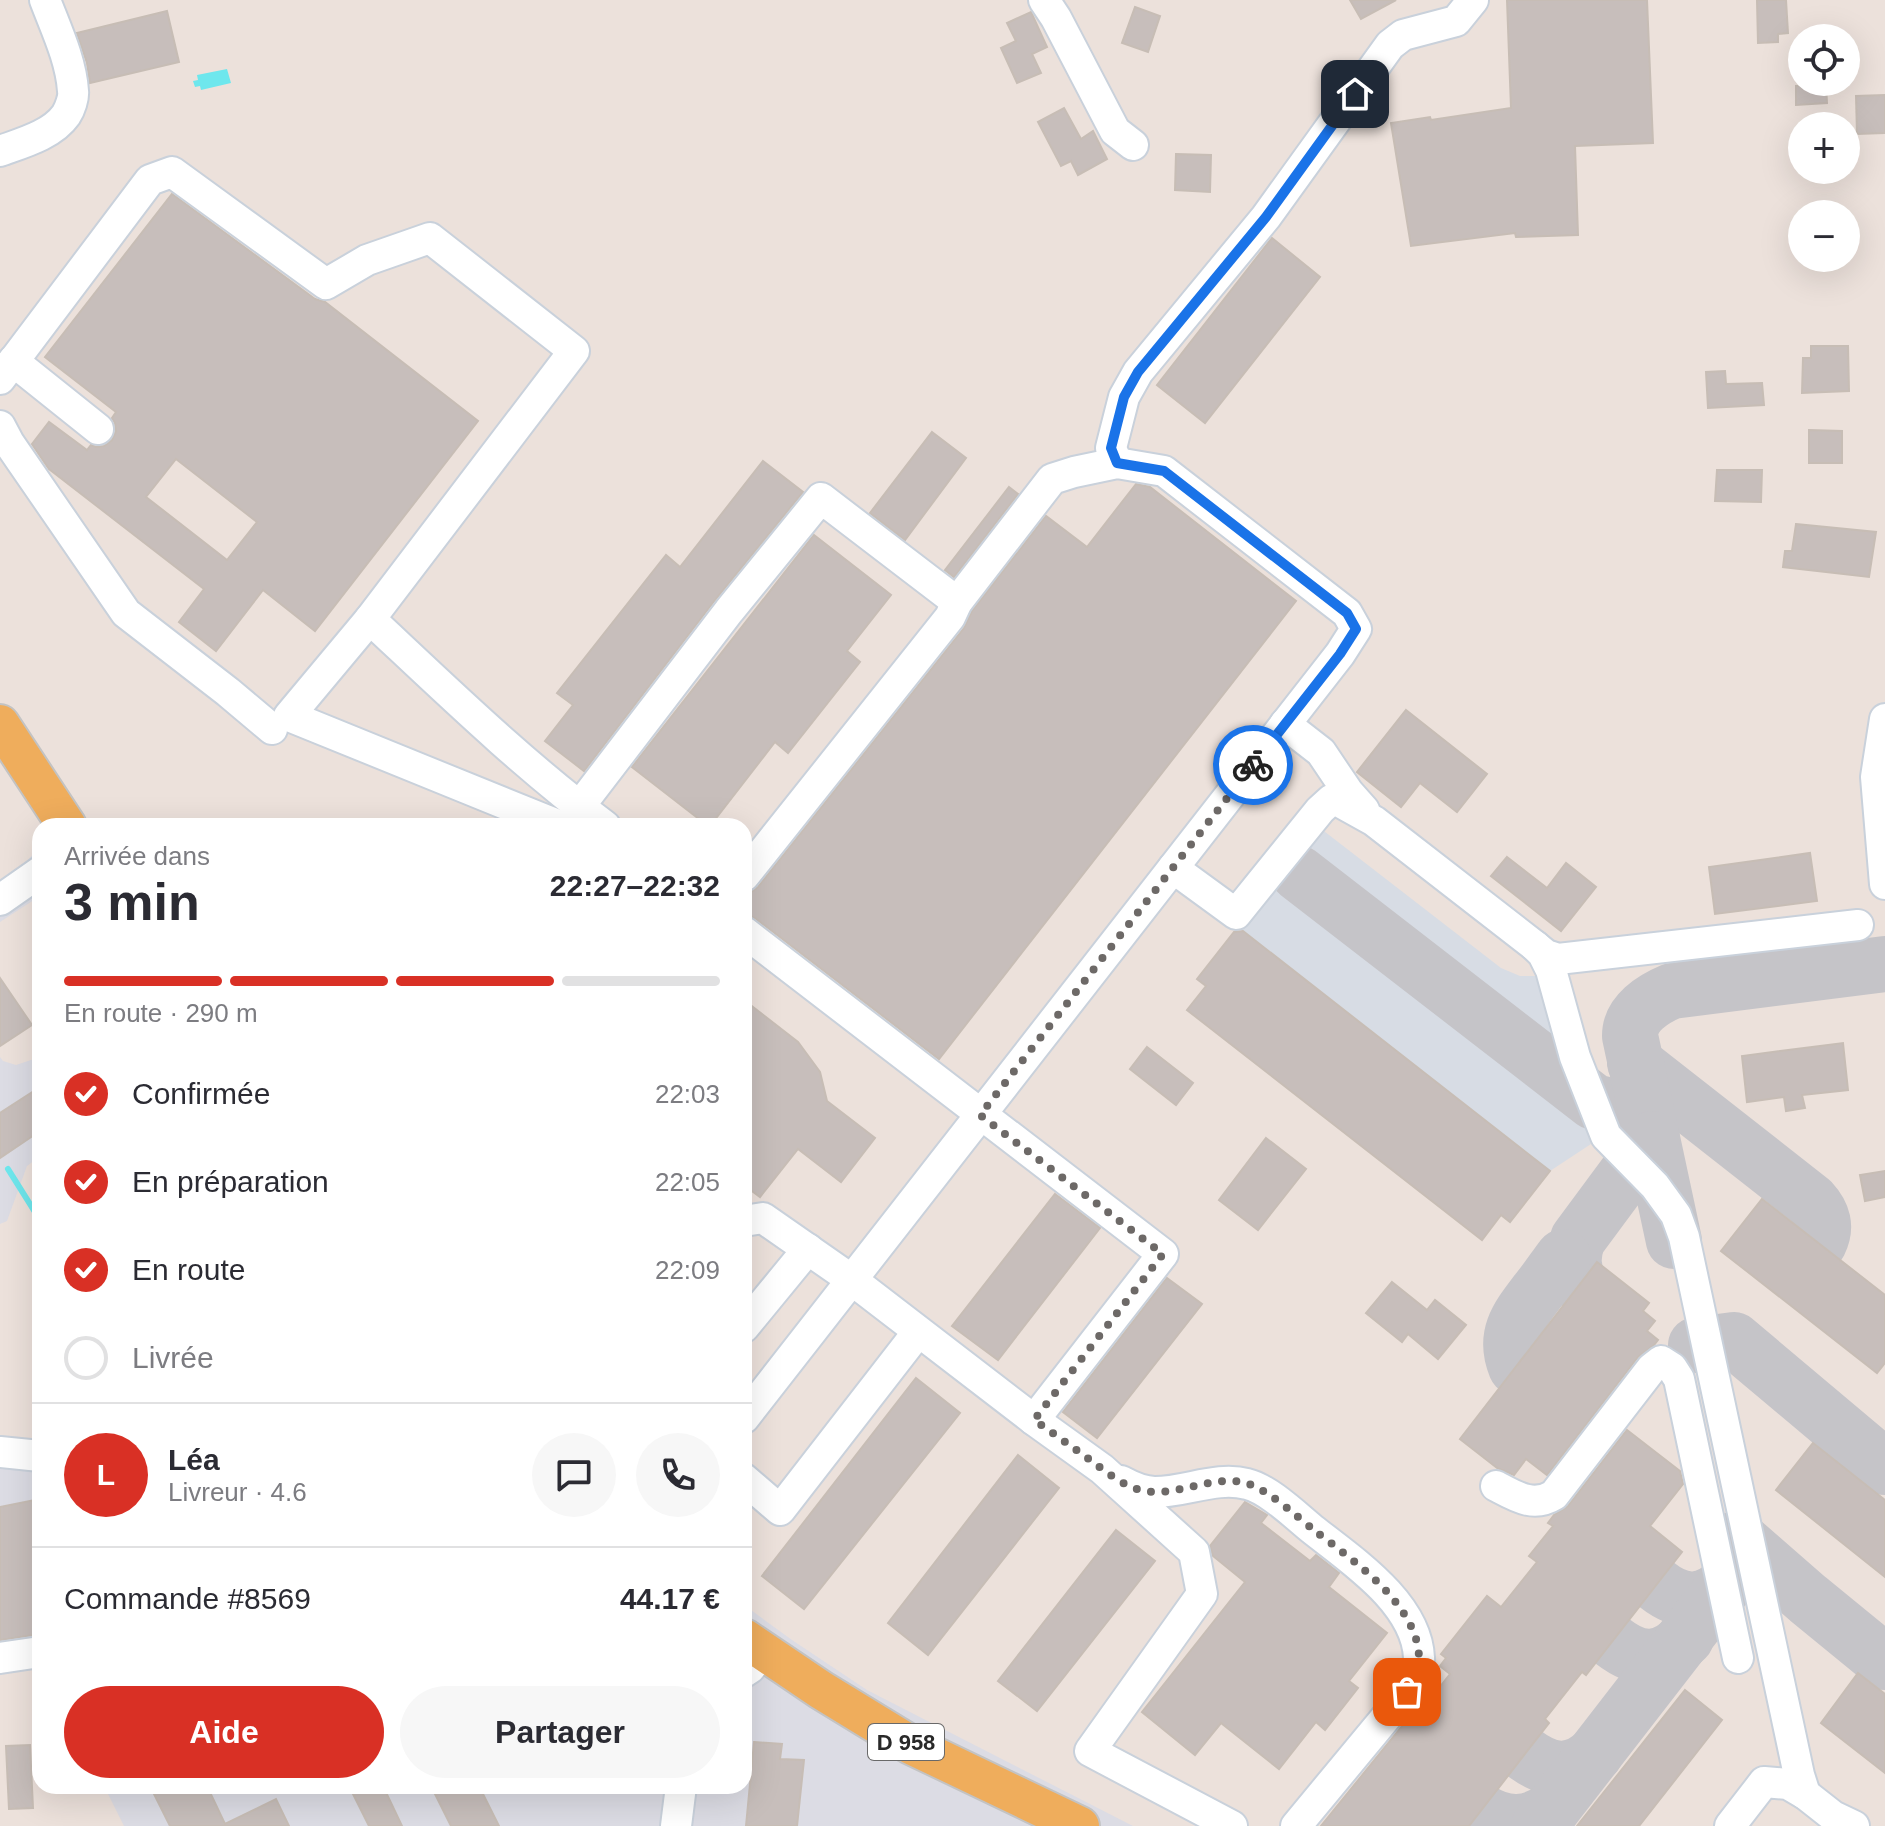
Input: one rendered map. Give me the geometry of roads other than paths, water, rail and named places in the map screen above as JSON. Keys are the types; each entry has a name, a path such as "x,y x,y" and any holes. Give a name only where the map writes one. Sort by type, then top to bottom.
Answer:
{"main road":[{"path":"0,724 62,818"},
{"name":"D 958","path":"752,1655 911,1745 1080,1826"}],"street":[{"path":"0,151 40,136 54,126 66,115 74,94 65,55 45,0"},
{"path":"1044,0 1115,131 1133,145"},
{"path":"1117,463 1111,448 1124,397 1138,372 1266,217 1390,45 1403,35 1456,21 1473,0"},
{"path":"98,429 6,370 150,180 172,172 326,284 367,260 430,238 574,351 370,619 289,716 569,816"},
{"path":"0,426 126,613 272,729"},
{"path":"752,866 950,617 957,602 1052,479 1117,463 1164,471 1347,613 1356,629 1340,654 752,1408"},
{"path":"569,816 821,498 957,602"},
{"path":"370,619 503,745 569,816"},
{"path":"1885,719 1876,777 1885,884"},
{"path":"1285,724 1321,752 1348,792 1374,821"},
{"path":"1173,868 1236,914 1331,800 1374,821 1546,955 1558,959 1858,925"},
{"path":"0,900 32,878"},
{"path":"752,938 1163,1254 1034,1420"},
{"path":"1535,946 1551,970 1575,1057 1606,1136 1655,1186 1676,1215 1684,1237 1805,1794"},
{"path":"752,1220 763,1218 852,1280 1102,1469 1139,1490 1155,1492 1219,1483 1250,1484 1270,1496 1376,1579 1401,1609 1415,1636 1420,1659 1416,1676 1407,1692 1296,1826"},
{"path":"752,1317 808,1249"},
{"path":"752,1486 780,1510 918,1332"},
{"path":"1496,1486 1536,1502 1554,1495 1652,1368 1661,1361 1668,1364 1679,1379 1738,1658"},
{"path":"0,1452 32,1455"},
{"path":"1102,1469 1194,1552 1202,1594 1090,1751 1232,1826"},
{"path":"0,1658 32,1653"},
{"path":"1730,1826 1764,1782 1788,1784 1833,1816 1854,1826"},
{"path":"676,1826 680,1794"}],"water":[{"path":"227,69 231,83 201,90 200,86 195,87 193,81 198,80 197,75"}],"waterway":[{"path":"8,1169 32,1207"}]}
